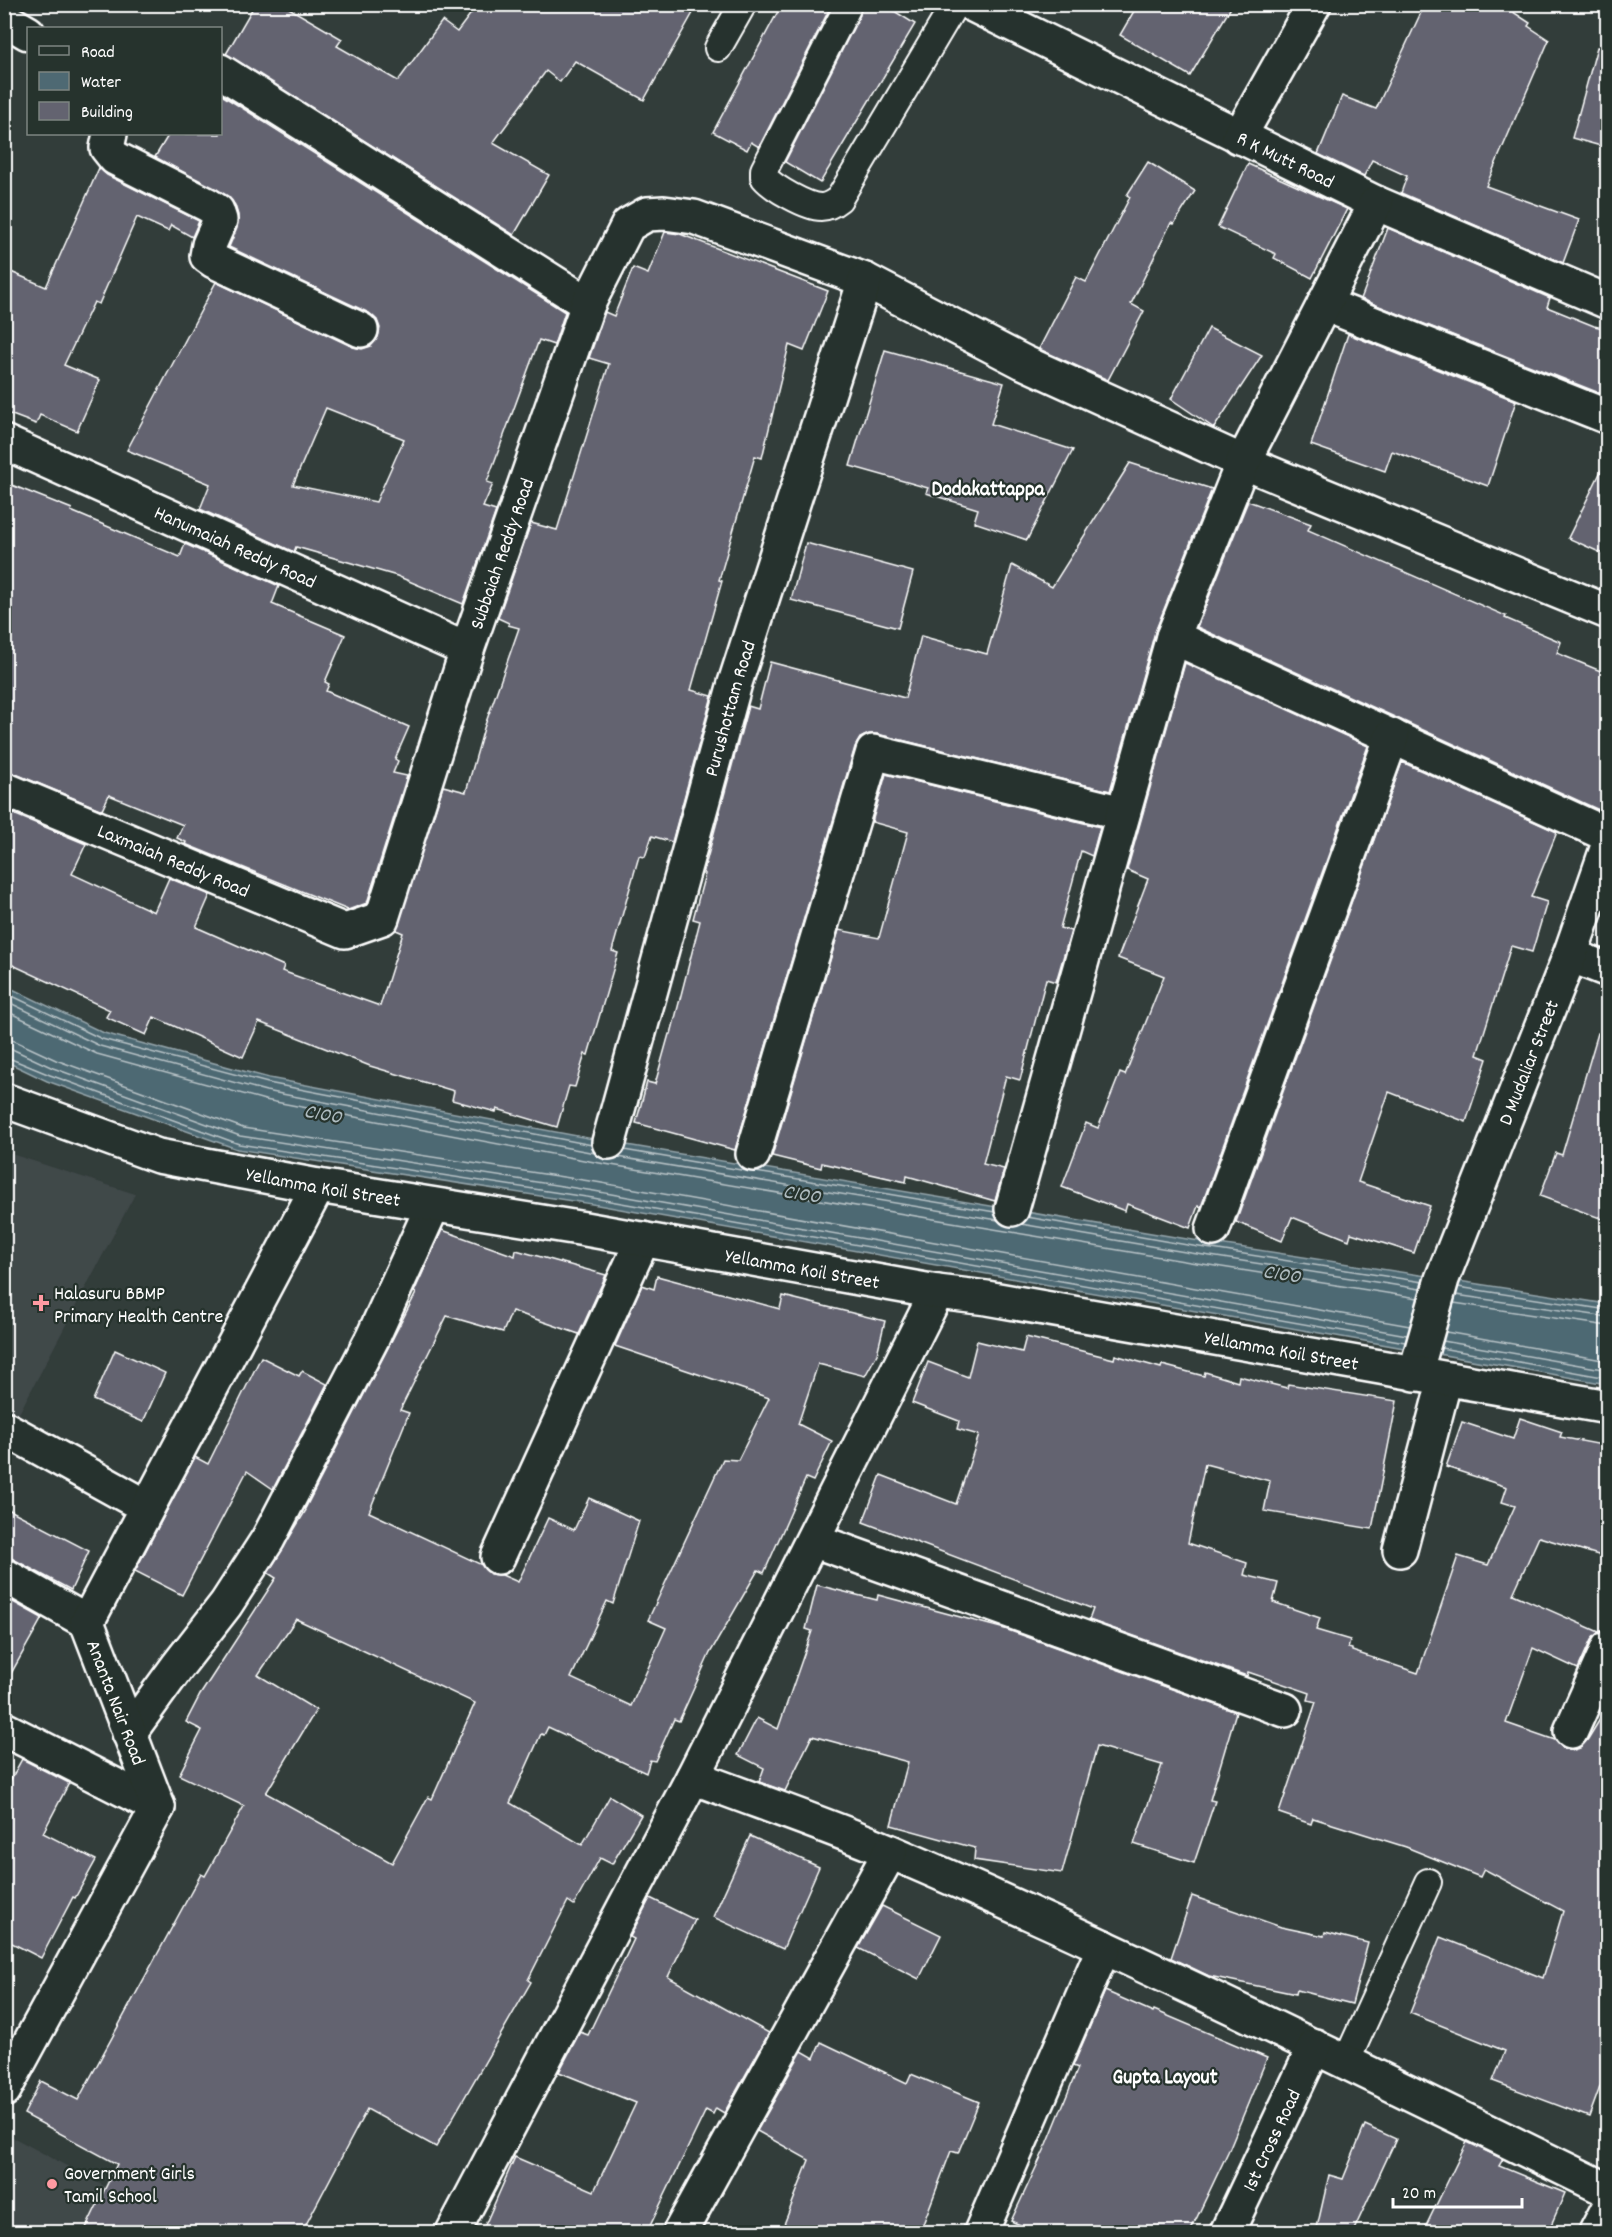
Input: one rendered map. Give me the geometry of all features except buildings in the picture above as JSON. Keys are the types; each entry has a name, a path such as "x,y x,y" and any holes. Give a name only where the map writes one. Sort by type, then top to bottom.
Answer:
{"street":[{"name":"R K Mutt Road","path":"971,4 1376,203 1608,302"},
{"path":"1239,137 1314,4"},
{"path":"4,19 27,32"},
{"path":"222,71 588,304"},
{"path":"109,135 107,148 114,158 218,211 220,220 209,245 207,256 361,330"},
{"path":"1012,1209 1173,637 1243,462 1376,203"},
{"name":"Subbaiah Reddy Road","path":"345,931 382,918 467,650 588,304 628,225 647,214 664,213 694,217 865,280 1023,362 1243,462 1608,612"},
{"name":"Purushottam Road","path":"609,1142 735,683 865,280"},
{"path":"1324,304 1608,417"},
{"name":"Hanumaiah Reddy Road","path":"4,442 467,650"},
{"path":"1173,637 1608,835"},
{"path":"1213,1229 1392,736"},
{"path":"753,1154 873,752 1124,813"},
{"name":"Laxmaiah Reddy Road","path":"4,789 345,931"},
{"name":"D Mudaliar Street","path":"1400,1550 1442,1279 1570,955 1608,846"},
{"path":"1570,955 1608,970"},
{"name":"Yellamma Koil Street","path":"4,1100 158,1156 318,1186 643,1239 937,1292 1427,1368 1608,1407"},
{"name":"Ananta Nair Road","path":"158,1808 87,1622 318,1186"},
{"path":"129,1733 226,1604 268,1539 373,1337 433,1205"},
{"path":"498,1557 643,1239"},
{"path":"453,2232 693,1777 937,1292"},
{"path":"4,1428 147,1507"},
{"path":"813,1540 1285,1710"},
{"path":"4,1575 87,1622"},
{"path":"1571,1731 1608,1648"},
{"path":"4,1729 158,1808 4,2090"},
{"path":"693,1777 890,1852 1104,1947 1315,2046 1608,2190"},
{"path":"680,2232 890,1852"},
{"path":"981,2232 1104,1947"},
{"name":"1st Cross Road","path":"1227,2232 1315,2046"},
{"path":"1596,2232 1608,2209"}],"lane":[{"path":"717,48 743,4"},
{"path":"847,8 764,170 764,177 775,186 820,207 828,206 839,199 955,4"},
{"path":"1346,2062 1428,1882"}],"shaded area":[{"name":"Halasuru BBMP Primary Health Centre","path":"5,1152 135,1194 16,1419 5,1412"},
{"name":"Government Girls Tamil School","path":"5,2133 190,2232 5,2232"}],"water":[{"name":"C100","path":"4,985 104,1033 269,1078 609,1142 1193,1240 1607,1304 1607,1384 592,1204 237,1149 47,1081 5,1061"}],"place":[{"name":"Halasuru BBMP Primary Health Centre","path":"41,1303"},
{"name":"Government Girls Tamil School","path":"52,2184"}],"district":[{"name":"Dodakattappa","path":"988,488"},
{"name":"Gupta Layout","path":"1165,2076"}]}
